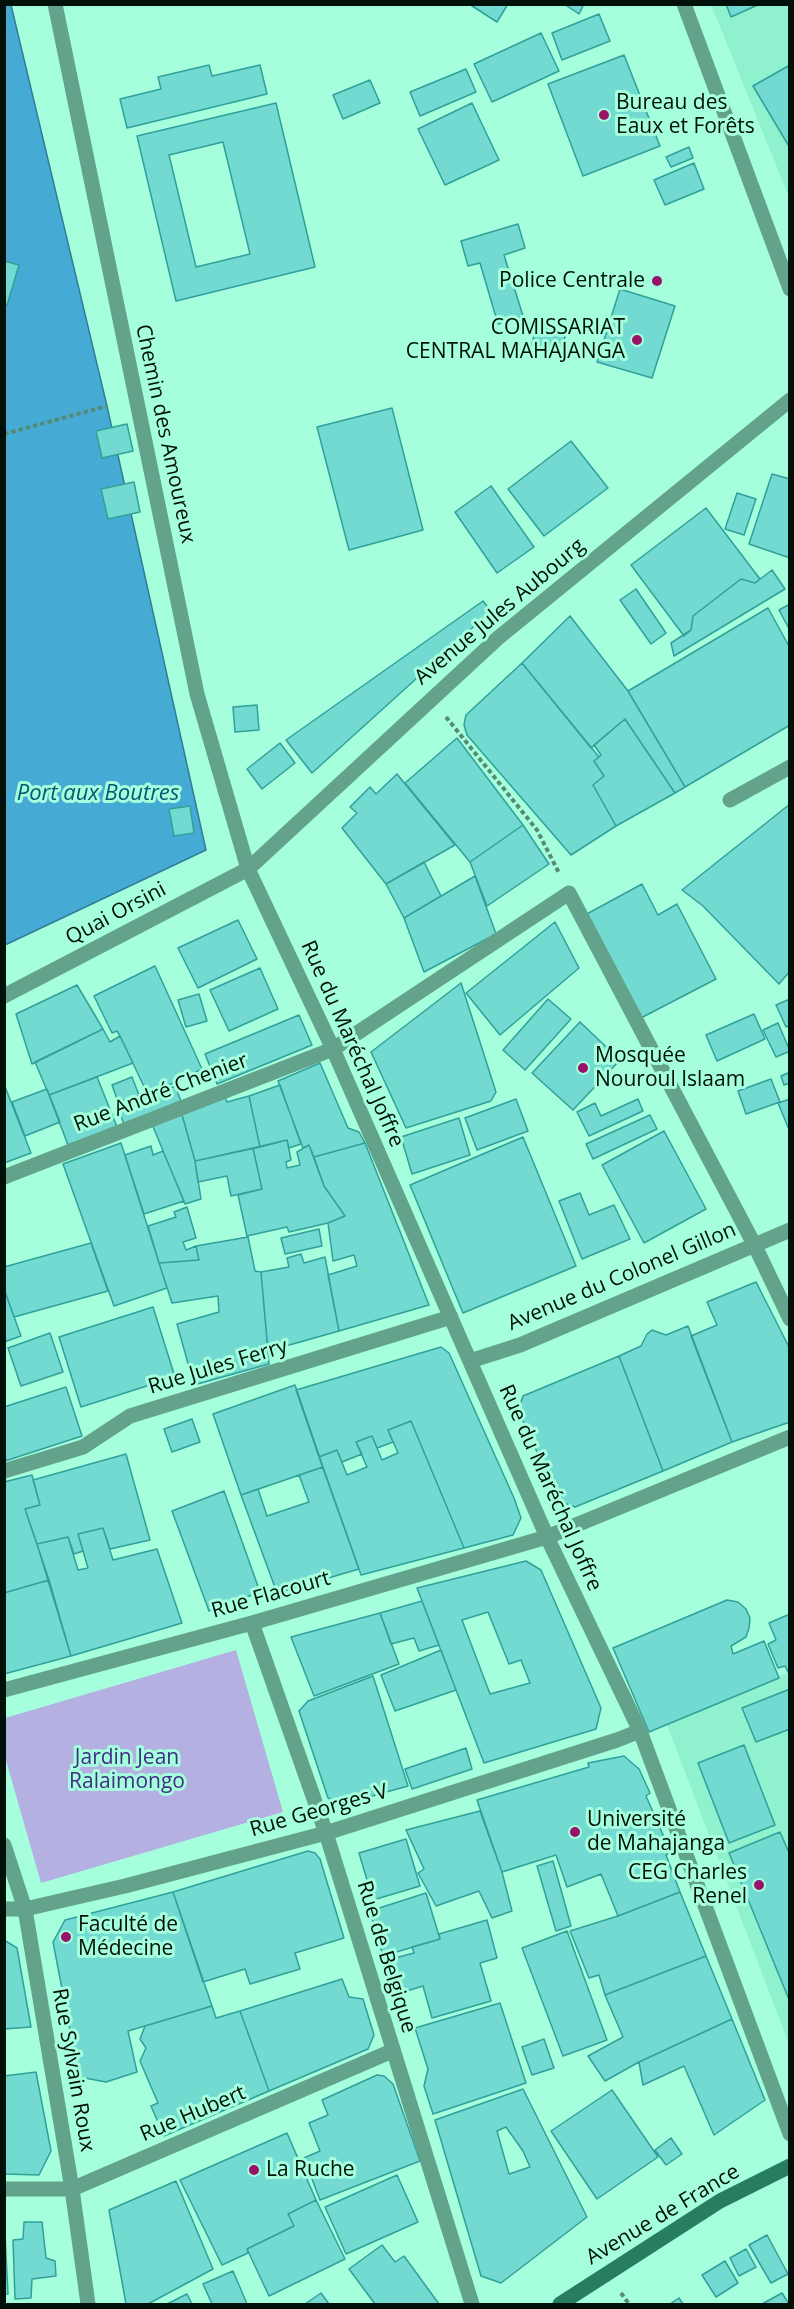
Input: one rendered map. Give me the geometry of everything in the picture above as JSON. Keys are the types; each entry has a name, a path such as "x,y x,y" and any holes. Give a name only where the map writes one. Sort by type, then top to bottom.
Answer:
{"main road":[{"name":"Avenue de France","path":"560,2304 720,2201 789,2166"}],"street":[{"name":"Chemin des Amoureux","path":"55,4 197,694 248,868"},
{"path":"684,4 789,289"},
{"name":"Avenue Jules Aubourg","path":"248,868 431,697 498,638 789,400"},
{"path":"730,800 789,767"},
{"name":"Quai Orsini","path":"4,996 248,868"},
{"name":"Rue du Maréchal Joffre","path":"248,868 333,1049 547,1537 640,1731 789,2134"},
{"path":"569,892 754,1244 789,1319"},
{"name":"Rue André Chenier","path":"4,1177 333,1049 569,892"},
{"name":"Avenue du Colonel Gillon","path":"470,1361 520,1345 789,1230"},
{"name":"Rue Jules Ferry","path":"4,1471 83,1447 130,1416 451,1317"},
{"name":"Rue Flacourt","path":"4,1690 252,1623 547,1537 789,1437"},
{"name":"Rue de Belgique","path":"252,1623 326,1833 472,2304"},
{"name":"Rue Georges V","path":"4,1909 25,1909 125,1886 326,1833 640,1731"},
{"name":"Rue Sylvain Roux","path":"4,1845 25,1909 72,2189 88,2304"},
{"name":"Rue Hubert","path":"4,2189 72,2189 392,2051"}],"path":[{"path":"4,434 107,406"},
{"path":"431,697 537,830 569,892"}],"shaded area":[{"path":"711,5 789,5 789,197 721,29"},
{"name":"CEG Charles Renel","path":"789,1672 789,2044 667,1725"}],"green space":[{"name":"Jardin Jean Ralaimongo","path":"236,1650 283,1812 41,1883 5,1757 5,1718"}],"water":[{"name":"Port aux Boutres","path":"4,5 11,5 107,406 206,850 5,945"}],"building":[{"path":"469,4 508,4 497,22"},
{"path":"564,4 584,4 579,14"},
{"path":"726,4 760,4 731,17"},
{"path":"599,14 610,41 562,60 552,33"},
{"path":"541,33 559,71 492,102 474,64"},
{"name":"Bureau des Eaux et Forêts","path":"624,55 660,146 583,176 548,84"},
{"path":"209,65 212,76 260,65 267,94 127,128 120,99 161,89 158,77"},
{"path":"790,65 790,148 753,86"},
{"path":"466,69 476,92 420,116 410,92"},
{"path":"370,80 380,103 343,119 333,95"},
{"path":"276,103 315,267 176,301 137,136","holes":["223,142 250,254 196,267 169,155"]},
{"path":"472,103 499,160 445,185 418,129"},
{"path":"689,147 693,158 671,167 666,157"},
{"path":"694,163 704,189 665,205 654,180"},
{"path":"518,224 525,248 504,255 523,316 498,324 480,263 468,266 461,241"},
{"path":"4,261 19,265 7,305 4,304"},
{"path":"620,289 675,306 652,378 597,362"},
{"path":"536,326 566,333 560,356 531,349"},
{"path":"392,408 423,530 349,550 317,427"},
{"path":"127,424 133,451 102,458 96,431"},
{"path":"571,441 608,488 544,536 508,489"},
{"path":"772,474 790,479 790,558 749,544"},
{"path":"134,482 140,512 108,519 101,489"},
{"path":"491,486 534,547 497,573 455,512"},
{"path":"737,493 756,499 744,535 725,529"},
{"path":"706,508 760,579 755,583 741,579 693,616 691,630 684,636 631,565"},
{"path":"772,570 785,589 674,656 671,643 691,630 693,616 741,579 755,583"},
{"path":"636,589 666,633 651,644 620,600"},
{"path":"483,601 491,611 312,773 286,740"},
{"path":"790,604 790,626 788,627 779,610"},
{"path":"768,608 790,648 790,725 685,787 628,691"},
{"path":"570,616 628,691 685,787 675,793 625,719 591,748 522,663"},
{"path":"522,663 599,757 594,761 604,776 593,785 616,826 571,855 467,735 464,725 466,715"},
{"path":"257,705 259,730 235,732 233,707"},
{"path":"625,719 675,793 616,826 593,785 604,776 594,761 601,755 594,745"},
{"path":"457,738 523,825 470,862 405,783"},
{"path":"280,743 295,763 262,789 247,769"},
{"path":"397,774 455,845 386,884 342,828 357,813 350,807 370,787 376,794"},
{"path":"790,804 790,971 779,984 703,906 682,890"},
{"path":"190,806 194,833 174,836 169,809"},
{"path":"523,825 549,864 487,906 470,862"},
{"path":"424,862 441,896 404,918 386,884"},
{"path":"475,876 496,934 424,972 404,918"},
{"path":"642,884 658,915 677,904 716,979 639,1019 585,915"},
{"path":"238,920 257,959 198,988 178,948"},
{"path":"555,922 579,968 500,1035 466,993"},
{"path":"155,966 202,1069 148,1095 120,1036 117,1031 112,1033 94,996"},
{"path":"260,968 278,1009 229,1031 210,990"},
{"path":"461,983 496,1092 491,1101 406,1128 371,1052"},
{"path":"77,985 103,1029 32,1064 16,1014"},
{"path":"199,994 207,1021 186,1027 178,1000"},
{"path":"548,999 571,1019 525,1070 503,1050"},
{"path":"790,999 790,1025 786,1027 776,1005"},
{"path":"754,1014 765,1039 717,1061 706,1035"},
{"path":"299,1015 312,1045 217,1084 205,1054"},
{"path":"580,1022 620,1060 573,1110 532,1073"},
{"path":"778,1023 790,1051 776,1057 763,1030"},
{"path":"103,1029 110,1042 120,1036 133,1063 49,1095 35,1062"},
{"path":"320,1063 348,1128 359,1132 365,1143 314,1157 309,1145 303,1148 278,1081"},
{"path":"790,1072 790,1083 784,1085 781,1076"},
{"path":"97,1077 117,1127 68,1145 49,1095"},
{"path":"132,1077 139,1095 118,1102 112,1085"},
{"path":"771,1079 780,1102 746,1114 738,1091"},
{"path":"4,1084 31,1153 4,1163"},
{"path":"280,1085 301,1144 289,1148 287,1140 260,1147 249,1096"},
{"path":"175,1086 181,1101 124,1124 118,1109"},
{"path":"47,1089 60,1122 25,1136 12,1102"},
{"path":"224,1095 227,1102 249,1096 260,1147 195,1161 181,1111"},
{"path":"516,1099 528,1131 477,1150 465,1118"},
{"path":"638,1099 643,1111 589,1136 577,1112 595,1103 601,1116"},
{"path":"790,1099 790,1132 778,1103"},
{"path":"182,1115 195,1161 201,1199 185,1204 152,1124"},
{"path":"650,1115 657,1129 593,1159 586,1144"},
{"path":"459,1118 470,1155 412,1174 401,1137"},
{"path":"664,1131 706,1209 644,1243 602,1165"},
{"path":"523,1137 576,1266 463,1313 410,1185"},
{"path":"287,1140 291,1160 286,1162 287,1168 300,1165 297,1152 309,1145 324,1186 345,1216 328,1223 289,1232 287,1227 247,1236 238,1195 262,1189 253,1148"},
{"path":"121,1143 167,1288 114,1306 63,1164"},
{"path":"365,1143 429,1305 339,1331 328,1275 357,1266 354,1255 333,1261 328,1223 345,1216 324,1186 314,1157"},
{"path":"151,1146 153,1155 163,1151 184,1201 144,1214 125,1155"},
{"path":"253,1148 262,1189 231,1196 227,1176 198,1182 195,1161"},
{"path":"580,1193 589,1215 614,1205 630,1239 582,1259 559,1201"},
{"path":"187,1207 196,1238 183,1242 186,1250 196,1246 199,1260 159,1263 148,1226 176,1217 174,1212"},
{"path":"319,1229 322,1246 285,1254 281,1238"},
{"path":"248,1237 255,1271 261,1272 269,1364 194,1385 177,1324 219,1312 218,1296 172,1303 159,1263 199,1260 196,1246"},
{"path":"91,1243 108,1291 14,1317 4,1289 4,1267"},
{"path":"301,1254 304,1263 325,1257 339,1331 268,1351 261,1272 289,1267 287,1258"},
{"path":"756,1282 790,1349 790,1422 732,1442 691,1336 717,1325 707,1302"},
{"path":"4,1289 21,1336 4,1342"},
{"path":"153,1307 175,1377 81,1407 59,1337"},
{"path":"688,1326 732,1442 663,1471 619,1356 641,1346 647,1334 652,1330 666,1335"},
{"path":"50,1333 63,1372 21,1386 8,1348"},
{"path":"441,1347 449,1353 521,1518 513,1535 464,1548 411,1421 388,1430 393,1442 377,1448 372,1436 356,1442 362,1454 342,1462 337,1450 319,1457 296,1390"},
{"path":"619,1356 663,1471 575,1507 559,1501 518,1410 523,1396"},
{"path":"295,1385 323,1467 241,1495 213,1414"},
{"path":"66,1387 82,1436 5,1461 4,1407"},
{"path":"192,1419 200,1442 172,1452 164,1429"},
{"path":"411,1421 464,1548 361,1575 319,1457 337,1450 347,1475 367,1467 356,1442 372,1436 382,1460 398,1453 388,1430"},
{"path":"126,1454 150,1540 110,1549 103,1528 78,1534 83,1551 74,1554 68,1537 37,1544 25,1509 40,1505 33,1480"},
{"path":"323,1467 359,1569 277,1593 241,1495 258,1489 267,1516 309,1502 299,1475"},
{"path":"32,1475 40,1505 25,1509 49,1580 4,1593 4,1482"},
{"path":"224,1491 260,1592 209,1611 172,1511"},
{"path":"103,1528 113,1560 157,1549 182,1623 71,1656 37,1544 68,1537 78,1570 88,1568 78,1534"},
{"path":"526,1561 541,1570 601,1708 596,1729 484,1763 417,1588","holes":["488,1612 509,1664 521,1660 530,1683 490,1694 462,1620"]},
{"path":"49,1580 71,1656 4,1674 4,1593"},
{"path":"727,1600 738,1602 746,1609 750,1618 746,1637 731,1646 733,1654 764,1641 779,1678 649,1732 613,1648"},
{"path":"422,1601 439,1645 419,1651 414,1638 391,1644 380,1613"},
{"path":"380,1613 399,1664 314,1696 291,1637"},
{"path":"790,1614 790,1672 788,1672 785,1666 778,1668 768,1644 776,1640 769,1623"},
{"path":"441,1650 456,1690 395,1711 381,1675"},
{"path":"373,1676 408,1786 340,1805 328,1798 299,1711 308,1701"},
{"path":"790,1689 790,1729 756,1742 742,1708"},
{"path":"744,1745 775,1825 729,1843 698,1763"},
{"path":"466,1748 472,1769 412,1789 405,1769"},
{"name":"Université de Mahajanga","path":"624,1756 639,1769 650,1793 646,1796 671,1853 666,1855 680,1892 618,1916 601,1874 567,1887 556,1855 502,1872 477,1800 589,1767 588,1763"},
{"path":"480,1811 502,1872 512,1911 492,1918 479,1891 436,1906 418,1873 424,1869 406,1830"},
{"path":"780,1832 790,1855 790,2002 729,1853"},
{"path":"406,1839 420,1886 373,1900 359,1853"},
{"path":"308,1851 315,1853 320,1859 344,1938 295,1953 300,1969 250,1984 245,1969 203,1982 173,1892"},
{"path":"553,1861 571,1926 556,1931 537,1866"},
{"path":"173,1892 212,2006 128,2031 137,2072 106,2082 79,2077 53,1942 65,1920"},
{"path":"680,1892 706,1956 605,1995 599,1975 589,1978 570,1931 618,1916"},
{"path":"426,1893 440,1939 383,1956 370,1911"},
{"path":"487,1920 497,1958 480,1963 491,2001 432,2018 423,1986 397,1994 387,1960 414,1953 412,1947 440,1939 439,1934"},
{"path":"567,1931 607,2040 563,2056 522,1948"},
{"path":"4,1940 17,1948 31,2027 4,2029"},
{"path":"706,1956 732,2019 639,2062 605,2081 588,2056 623,2037 605,1995"},
{"path":"342,1979 349,1997 363,1999 374,2035 368,2049 269,2091 240,2011"},
{"path":"500,2003 526,2083 433,2114 424,2086 428,2069 415,2028"},
{"path":"212,2006 216,2018 240,2011 269,2091 164,2136 151,2106 158,2103 140,2061 146,2048 140,2039 145,2026"},
{"path":"732,2019 765,2100 714,2135 684,2066 643,2085 639,2062"},
{"path":"544,2039 554,2068 532,2075 522,2047"},
{"path":"36,2072 51,2151 39,2175 4,2174 4,2076"},
{"path":"377,2075 384,2076 393,2084 420,2161 320,2200 304,2158 320,2151 309,2123 328,2115 322,2100"},
{"path":"523,2089 587,2217 501,2283 481,2276 435,2120","holes":["506,2127 523,2151 530,2167 509,2174 497,2131"]},
{"path":"612,2090 658,2157 597,2199 551,2131"},
{"path":"287,2133 316,2200 288,2214 294,2226 247,2249 248,2253 222,2265 180,2180"},
{"path":"671,2138 682,2154 666,2165 655,2150"},
{"path":"397,2175 418,2222 346,2254 325,2207"},
{"path":"176,2181 213,2269 148,2304 126,2304 109,2210"},
{"path":"316,2200 345,2259 269,2296 247,2249 294,2226 288,2214"},
{"path":"4,2215 8,2294 4,2294"},
{"path":"24,2222 42,2222 46,2258 55,2261 56,2276 32,2279 31,2298 15,2299 13,2240 23,2239"},
{"path":"767,2235 788,2274 771,2283 749,2245"},
{"path":"382,2245 395,2262 404,2256 439,2304 375,2304 349,2269"},
{"path":"746,2249 756,2267 739,2276 730,2258"},
{"path":"725,2261 738,2283 716,2297 702,2275"},
{"path":"233,2271 247,2304 212,2304 203,2284"},
{"path":"321,2293 329,2304 305,2304"},
{"path":"782,2293 789,2304 762,2304"},
{"path":"187,2294 192,2304 167,2304"},
{"path":"679,2298 683,2304 670,2304"}],"place":[{"name":"Bureau des Eaux et Forêts","path":"604,115"},
{"name":"Police Centrale","path":"657,281"},
{"name":"COMISSARIAT CENTRAL MAHAJANGA","path":"637,340"},
{"name":"Mosquée Nouroul Islaam","path":"583,1068"},
{"name":"Université de Mahajanga","path":"575,1832"},
{"name":"CEG Charles Renel","path":"759,1885"},
{"name":"Faculté de Médecine","path":"66,1937"},
{"name":"La Ruche","path":"254,2170"}]}
